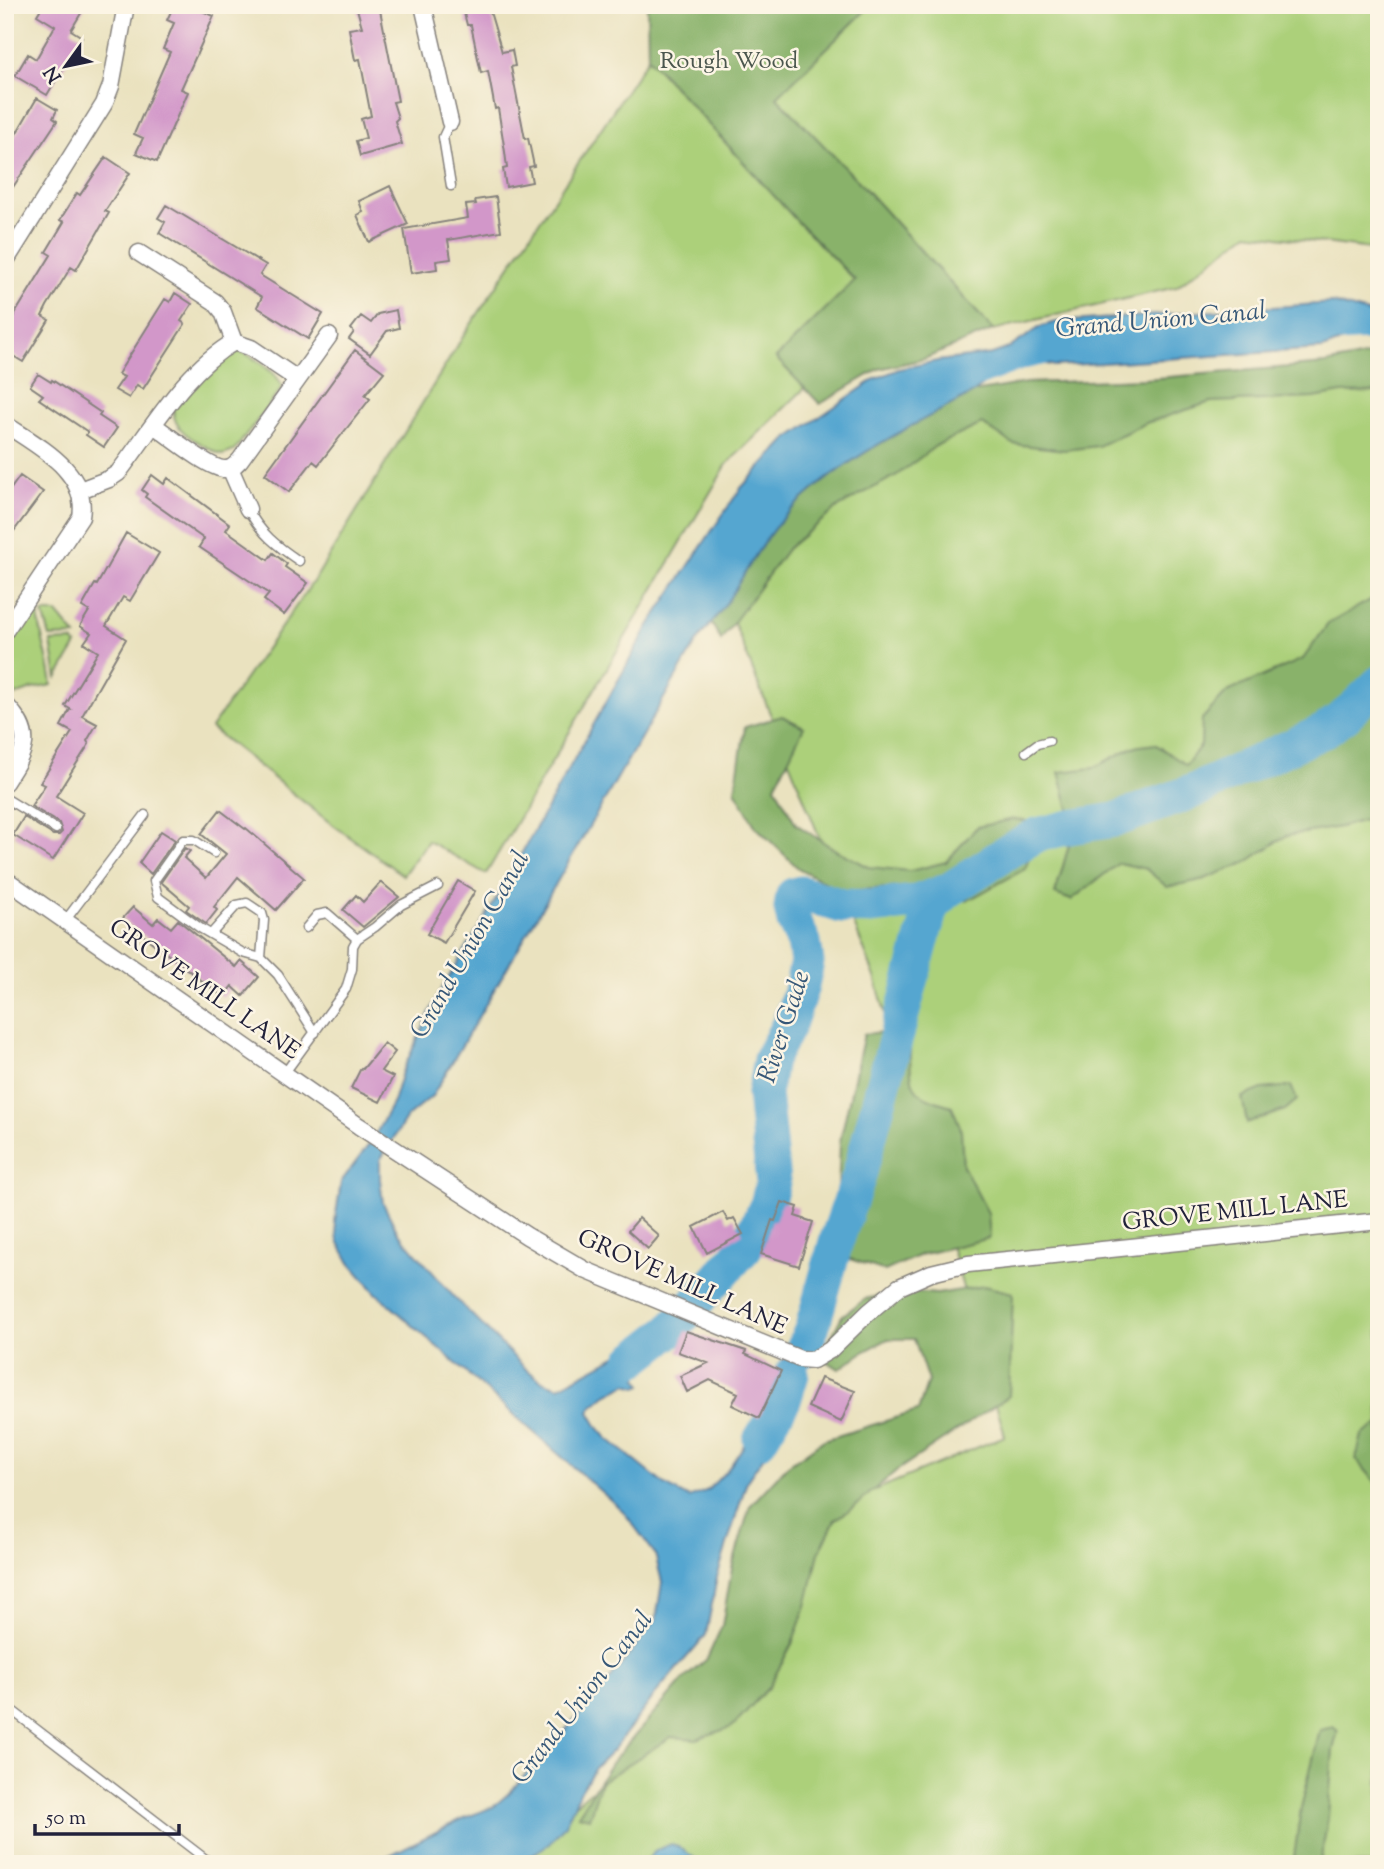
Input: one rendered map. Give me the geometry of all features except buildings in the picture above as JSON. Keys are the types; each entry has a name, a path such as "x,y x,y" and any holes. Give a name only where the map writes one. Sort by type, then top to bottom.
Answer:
{"street":[{"path":"5,262 10,242 104,104 114,74 126,5"},
{"path":"423,5 450,122"},
{"path":"139,253 215,302 223,312 234,341 251,348 297,379"},
{"path":"155,426 210,464 226,470 230,468 240,460 329,337"},
{"path":"80,490 109,480 118,472 155,426 168,404 209,358 234,341"},
{"path":"5,424 54,459 75,480 82,500 81,517 5,631"},
{"path":"230,468 248,509"},
{"path":"5,705 21,722 24,740 19,761 5,782"},
{"name":"GROVE MILL LANE","path":"5,879 370,1133 527,1236 585,1270 800,1359 813,1360 830,1350 899,1287 943,1270 981,1262 1379,1221"}],"lane":[{"path":"450,122 443,137 451,186"},
{"path":"248,509 254,522 266,536 299,561"},
{"path":"1026,752 1037,744 1049,741"},
{"path":"5,798 56,829"},
{"path":"65,921 145,815"},
{"path":"214,853 194,840 183,840 154,881 158,897 243,953 261,958 278,975 315,1033"},
{"path":"284,1074 346,989 352,969 353,946 357,939 376,927 401,905 438,887"},
{"path":"211,934 237,905 247,903 261,913 264,920 261,958"},
{"path":"306,928 317,915 327,913 357,939"},
{"path":"5,1705 212,1864"}],"green space":[{"name":"Rough Wood","path":"647,5 871,5 777,97 857,180 993,330 924,359 879,369 820,404 776,358 855,280 798,222 648,58"},
{"path":"871,5 1379,5 1379,250 1248,233 1176,287 993,330 857,180 776,97"},
{"path":"648,58 855,281 776,358 805,388 727,464 486,874 428,841 403,875 329,822 211,728 317,576 464,335"},
{"path":"239,351 258,361 277,377 282,388 234,451 223,455 181,430 174,416 174,408 224,356"},
{"path":"1379,353 1379,392 1342,393 1314,398 1211,402 1146,423 1098,446 1065,450 1013,444 982,424 937,445 897,475 840,506 788,548 721,640 706,614 778,513 863,448 962,394 1026,383 1145,379 1325,364"},
{"path":"1379,368 1379,1864 517,1864 550,1840 573,1806 779,1631 834,1507 1005,1436 875,977 726,603 948,407 978,391"},
{"path":"1379,595 1379,816 1340,827 1286,836 1245,863 1202,880 1167,887 1146,869 1119,863 1071,900 1055,894 1069,845 1069,809 1059,772 1093,768 1133,747 1155,744 1186,765 1201,745 1202,719 1227,692 1303,659 1328,624"},
{"path":"37,603 52,685 10,697 5,689 5,648"},
{"path":"43,613 57,613 76,636 50,637"},
{"path":"72,641 77,645 57,678 51,642"},
{"path":"782,716 804,727 775,786 796,824 834,849 869,867 910,871 946,862 977,827 1014,819 1026,821 1033,848 1025,869 967,901 921,886 840,891 798,868 755,826 735,790 745,727"},
{"path":"883,1032 910,1045 912,1080 920,1093 952,1106 961,1129 963,1166 988,1213 990,1238 920,1255 885,1271 847,1258 859,1221 838,1195 840,1141 864,1034"},
{"path":"1291,1086 1297,1100 1285,1110 1247,1123 1242,1097 1262,1089"},
{"path":"984,1286 1013,1293 1009,1396 896,1471 835,1520 819,1553 806,1606 792,1644 769,1687 732,1727 696,1739 671,1737 601,1782 589,1818 578,1815 611,1763 684,1679 707,1659 722,1626 732,1568 750,1506 788,1465 824,1440 918,1411 928,1381 914,1339 888,1339 839,1369 821,1357 842,1316 865,1299 904,1291 937,1294"},
{"path":"1379,1424 1378,1485 1356,1459 1362,1435"},
{"path":"1333,1727 1338,1731 1333,1750 1328,1818 1320,1864 1293,1864 1301,1808 1320,1730"}],"water":[{"path":"1332,303 1368,313 1379,312 1379,330 1370,330 1323,349 1055,366 1025,360 1004,363 973,393 872,448 826,479 805,497 768,537 725,605 696,643 433,1095 407,1117 380,1160 380,1179 383,1203 397,1231 454,1297 527,1370 544,1382 559,1387 629,1349 661,1326 671,1330 678,1338 640,1369 638,1378 642,1385 637,1387 627,1384 606,1395 589,1412 607,1438 665,1485 689,1498 708,1490 728,1469 775,1399 784,1400 789,1406 766,1453 747,1481 717,1577 706,1635 661,1687 613,1750 595,1768 581,1790 565,1825 549,1844 517,1864 372,1864 462,1819 493,1807 508,1794 603,1688 656,1620 662,1582 655,1554 623,1511 376,1293 350,1263 338,1241 335,1221 341,1182 373,1139 393,1102 402,1072 438,995 496,899 648,627 741,488 786,440 875,379 899,369 992,354 1009,348 1042,326 1056,322"},
{"path":"672,1844 702,1864 646,1864 653,1853"}],"waterway":[{"name":"Grand Union Canal","path":"1340,333 1379,330"},
{"name":"Grand Union Canal","path":"971,380 1023,360 1045,355"},
{"name":"River Gade","path":"633,1360 671,1330 745,1248 767,1205 773,1182 764,1093 770,1060 789,1024 807,962 804,942 794,922 791,908 793,895 801,893 842,906 870,907 917,902 949,890 1037,835 1115,820 1194,791 1324,731 1346,715 1379,683"},
{"path":"802,1351 812,1328 836,1242 859,1176 925,929 933,906 949,890"},
{"path":"760,1440 784,1400 792,1374"}]}
